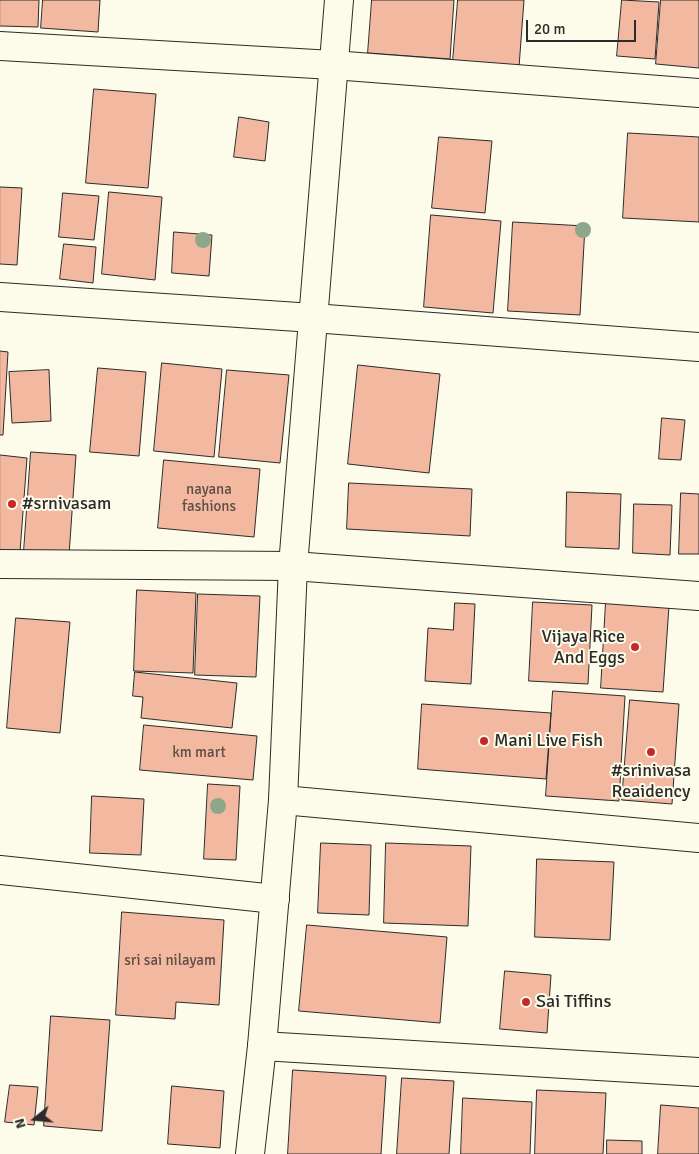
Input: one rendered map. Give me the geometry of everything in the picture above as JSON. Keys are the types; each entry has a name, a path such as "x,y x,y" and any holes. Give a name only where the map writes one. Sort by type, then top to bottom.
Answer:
{"street":[{"path":"250,1154 262,1046 283,800 293,566 339,0"},
{"path":"0,46 333,65 699,93"},
{"path":"0,296 699,347"},
{"path":"0,564 293,566 699,596"},
{"path":"283,800 699,838"},
{"path":"0,870 275,899"},
{"path":"262,1046 699,1072"}],"building":[{"path":"0,0 39,0 38,27 0,26"},
{"path":"43,0 100,0 98,32 41,28"},
{"path":"372,0 454,0 450,59 368,53"},
{"path":"458,0 524,0 519,67 453,61"},
{"path":"622,0 659,2 655,59 617,56"},
{"path":"661,0 699,0 699,68 656,64"},
{"path":"94,89 156,94 148,188 86,183"},
{"path":"239,117 269,122 265,161 234,157"},
{"path":"628,133 699,137 699,222 623,218"},
{"path":"439,137 492,141 485,213 432,208"},
{"path":"0,187 22,188 17,265 0,264"},
{"path":"109,192 162,197 155,280 102,274"},
{"path":"63,193 99,196 94,240 59,237"},
{"path":"431,215 501,221 493,313 424,307"},
{"path":"513,222 585,226 580,315 508,311"},
{"path":"174,232 212,235 209,276 172,273"},
{"path":"64,244 96,247 93,283 60,279"},
{"path":"0,351 8,352 3,435 0,435"},
{"path":"162,363 222,369 214,457 154,451"},
{"path":"358,365 440,374 429,473 348,464"},
{"path":"98,368 146,372 139,456 90,452"},
{"path":"49,370 51,421 12,423 9,372"},
{"path":"227,370 289,375 280,463 219,457"},
{"path":"662,418 685,420 681,460 659,459"},
{"path":"31,452 76,455 69,555 24,551"},
{"name":"#srnivasam","path":"0,455 27,458 20,552 0,551"},
{"path":"164,460 260,469 254,537 158,528"},
{"path":"349,483 472,489 470,536 347,529"},
{"path":"567,492 621,494 619,549 566,547"},
{"path":"681,493 699,494 699,554 679,554"},
{"path":"634,504 672,505 670,555 633,553"},
{"path":"137,590 196,593 193,673 134,671"},
{"path":"198,594 260,596 256,677 195,675"},
{"path":"533,602 592,605 588,684 529,681"},
{"name":"Vijaya Rice And Eggs","path":"606,602 669,606 663,692 601,688"},
{"path":"455,603 475,604 471,684 425,681 428,628 453,630"},
{"path":"16,618 70,622 60,733 7,728"},
{"path":"135,672 237,683 232,728 141,718 143,697 133,696"},
{"path":"553,691 625,696 619,801 546,796"},
{"name":"#srinivasa Reaidency","path":"630,700 679,704 672,804 622,800"},
{"name":"Mani Live Fish","path":"422,704 551,713 546,779 418,769"},
{"path":"144,725 257,736 253,780 140,770"},
{"path":"208,784 240,786 236,860 204,859"},
{"path":"92,796 144,799 141,855 90,853"},
{"path":"321,843 371,845 369,915 318,913"},
{"path":"386,843 471,846 468,926 384,923"},
{"path":"537,859 614,862 610,940 535,937"},
{"path":"122,912 224,920 219,1005 176,1002 175,1019 116,1015"},
{"path":"307,925 447,937 440,1023 299,1011"},
{"name":"Sai Tiffins","path":"505,971 551,975 547,1033 500,1029"},
{"path":"51,1016 110,1020 102,1131 44,1126"},
{"path":"293,1070 386,1076 381,1154 288,1154"},
{"path":"402,1078 454,1081 449,1154 397,1154"},
{"path":"10,1085 38,1087 34,1125 5,1122"},
{"path":"172,1086 224,1091 220,1148 168,1144"},
{"path":"537,1090 606,1093 603,1154 535,1154"},
{"path":"463,1098 532,1102 530,1154 461,1154"},
{"path":"661,1105 699,1108 699,1154 658,1154"},
{"path":"607,1140 642,1141 642,1154 607,1154"}],"place":[{"name":"#srnivasam","path":"12,504"},
{"name":"Vijaya Rice And Eggs","path":"635,647"},
{"name":"Mani Live Fish","path":"484,741"},
{"name":"#srinivasa Reaidency","path":"651,752"},
{"name":"Sai Tiffins","path":"526,1002"}]}
